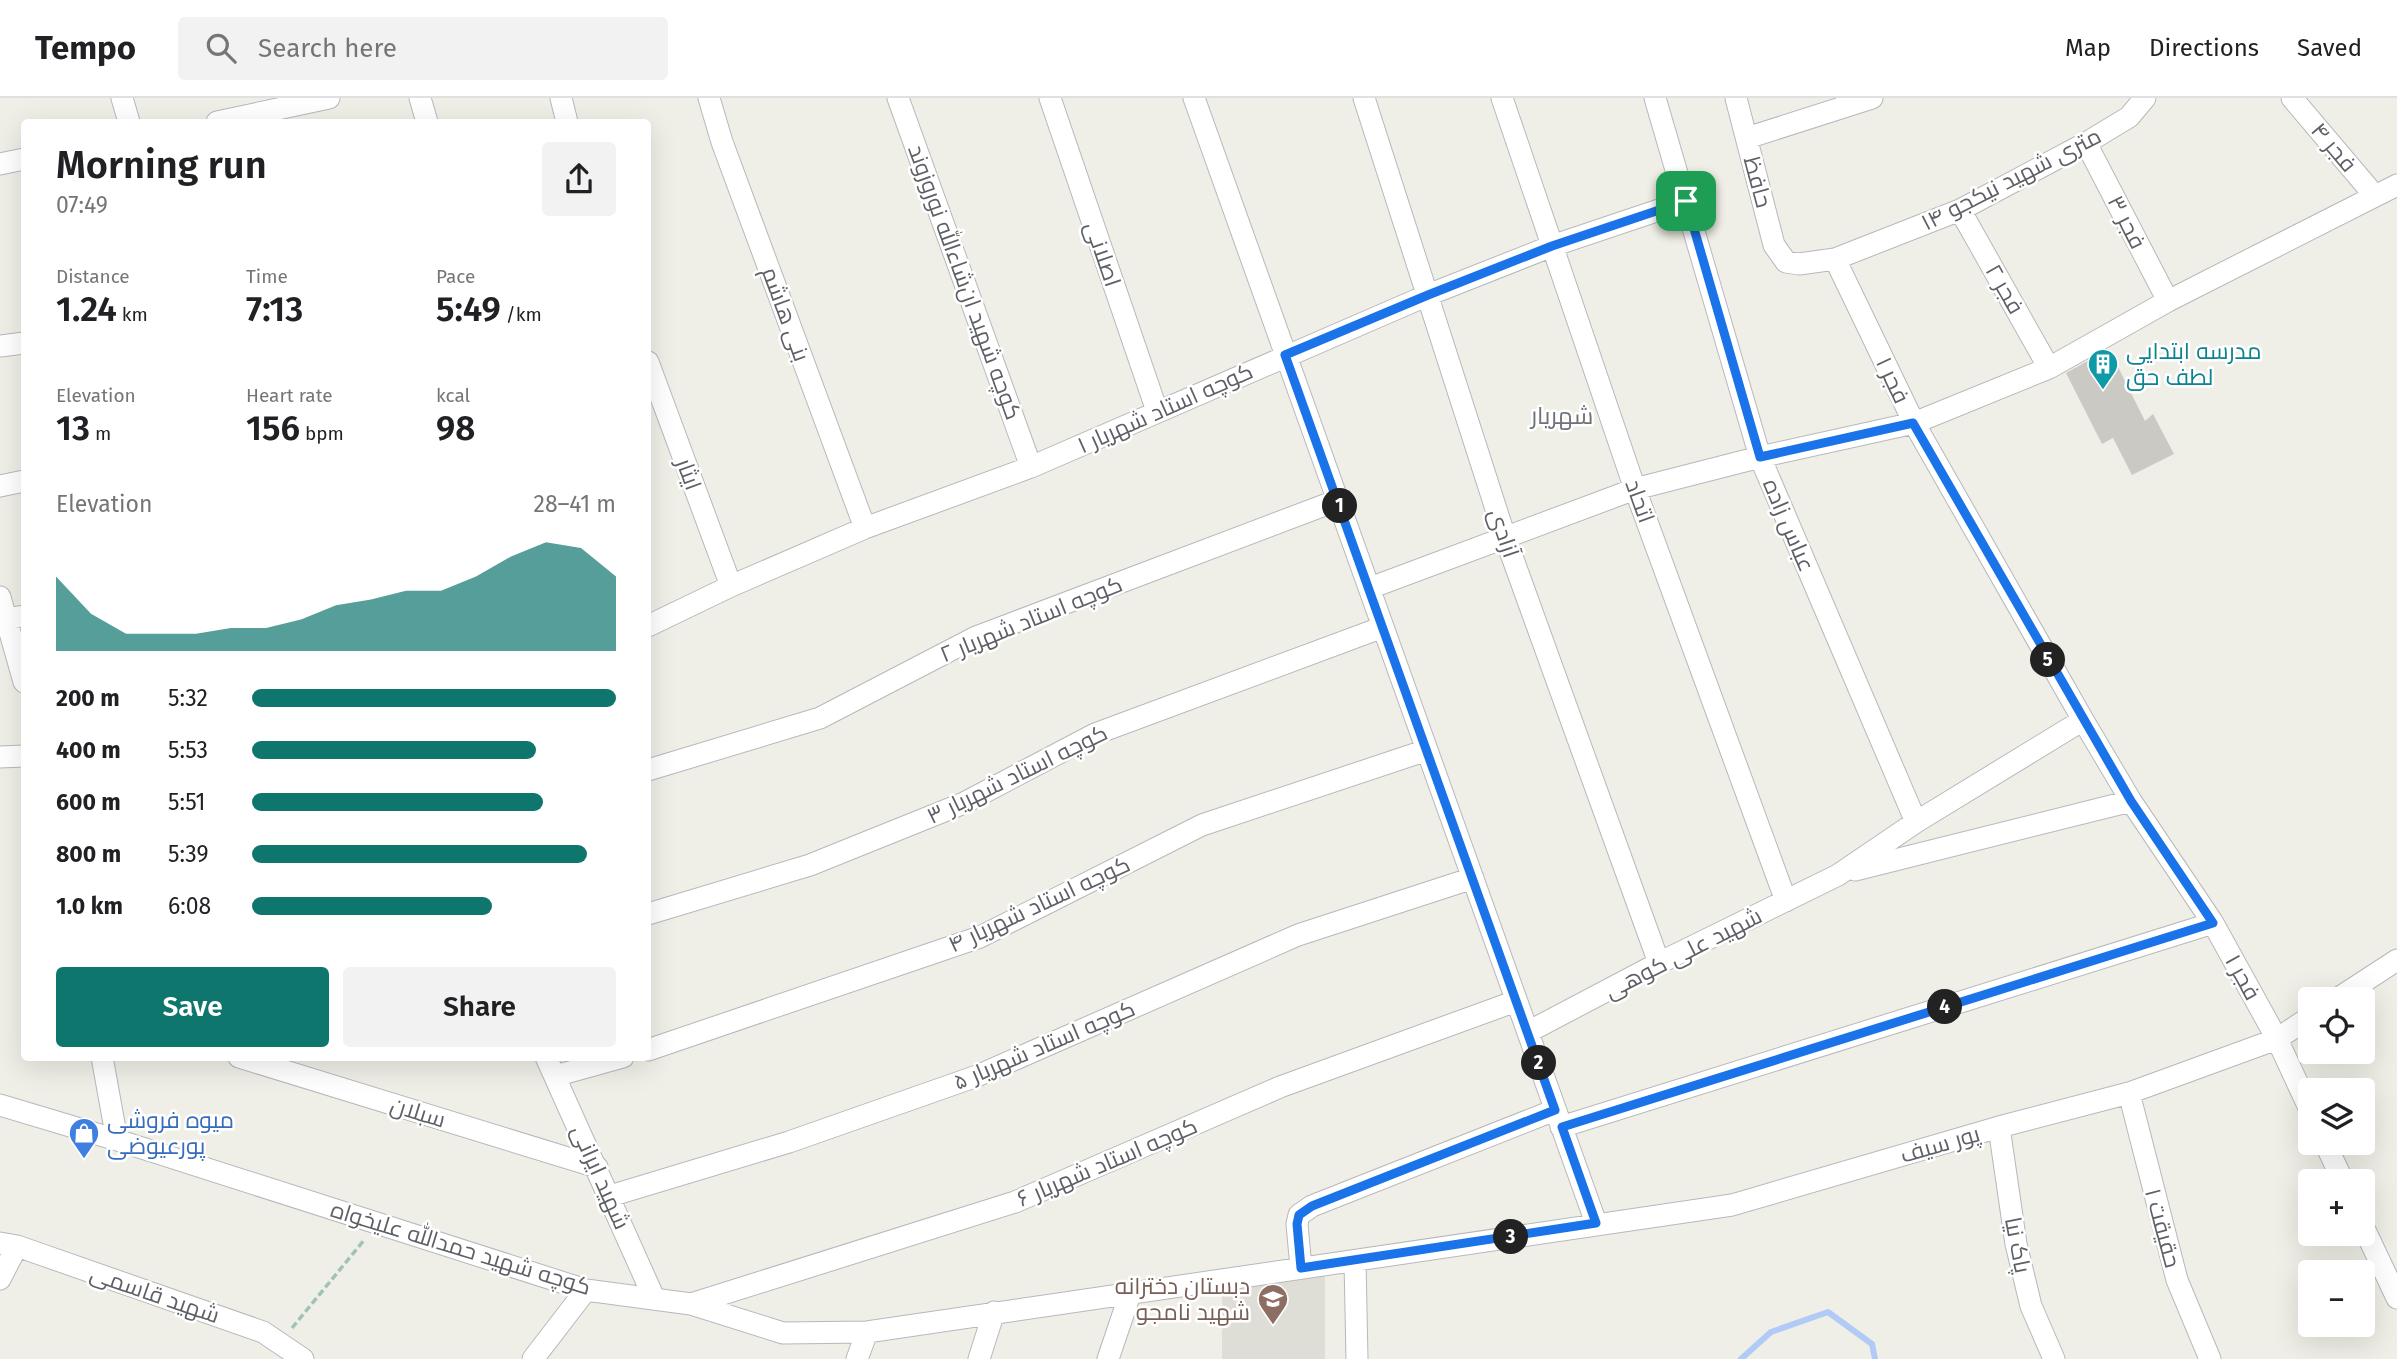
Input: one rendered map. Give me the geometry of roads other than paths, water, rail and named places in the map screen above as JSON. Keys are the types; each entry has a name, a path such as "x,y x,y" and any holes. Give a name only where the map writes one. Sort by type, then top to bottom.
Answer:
{"street":[{"path":"121,98 128,119"},
{"path":"420,98 426,119"},
{"path":"561,98 566,119"},
{"name":"بنی هاشم","path":"709,98 722,142 865,528"},
{"name":"کوچه شهید ان‌شاءالله نوروزوند","path":"898,98 1031,467"},
{"name":"اصلانی","path":"1050,98 1157,411"},
{"path":"1194,98 1596,1223"},
{"name":"آزادی","path":"1364,98 1505,537 1659,963"},
{"name":"اتحاد","path":"1502,98 1635,489 1786,901"},
{"name":"عباس زاده","path":"1655,98 1760,457 1916,822"},
{"name":"حافظ","path":"1736,98 1774,245 1786,262"},
{"path":"1746,138 1872,98"},
{"name":"۱۴ متری شهید نیکجو","path":"1786,262 1799,264 1835,259 1960,210 2086,143 2125,108 2145,98"},
{"name":"فجر ۴","path":"2292,98 2375,196"},
{"path":"256,119 320,99"},
{"name":"فجر ۳","path":"2086,143 2168,301"},
{"path":"0,163 21,160"},
{"path":"1370,588 1635,489 1760,457 1913,423 2049,368 2168,301 2397,185"},
{"name":"کوچه استاد شهریار ۱","path":"651,625 731,586 865,528 1031,467 1428,295 1552,246 1686,201"},
{"name":"فجر ۲","path":"1960,210 2049,368"},
{"name":"فجر ۱","path":"1835,259 1913,423 2131,801 2213,923 2277,1039 2298,1084"},
{"path":"0,346 21,342"},
{"name":"ایثار","path":"651,370 731,586"},
{"path":"0,486 21,482"},
{"name":"کوچه استاد شهریار ۲","path":"651,769 820,718 976,637 1338,500"},
{"path":"0,597 10,618 21,668"},
{"name":"کوچه استاد شهریار ۳","path":"651,913 810,865 964,803 1095,734 1383,628"},
{"name":"شهید علی کوهی","path":"1528,1032 1659,963 1838,875 1916,822 2083,720"},
{"name":"کوچه استاد شهریار ۴","path":"651,1049 980,937 1202,825 1427,750"},
{"path":"0,757 21,756"},
{"name":"شهید علی کوهی","path":"1838,875 2131,801"},
{"name":"کوچه استاد شهریار ۵","path":"610,1196 789,1142 977,1076 1298,935 1473,878"},
{"path":"1301,1268 1297,1224 1299,1215 1312,1206 1558,1118 2213,923"},
{"path":"2355,987 2397,960"},
{"name":"کوچه استاد شهریار ۶","path":"691,1304 1015,1202 1279,1087 1516,1001"},
{"name":"پور سیف","path":"1596,1223 1732,1205 1999,1127 2129,1093 2277,1039 2298,1025"},
{"path":"103,1061 117,1140"},
{"name":"سبلان","path":"252,1061 597,1167"},
{"path":"550,1067 594,1061"},
{"name":"شهید ایرانی","path":"550,1067 654,1298"},
{"name":"حقیقت ۱","path":"2129,1093 2177,1280 2210,1359"},
{"name":"کوچه شهید حمدالله علیخواه","path":"0,1105 586,1290 691,1304 783,1333 867,1332 1596,1223"},
{"name":"پاک نیا","path":"1999,1127 2016,1244 2031,1306 2054,1359"},
{"path":"0,1279 8,1245"},
{"name":"شهید قاسمی","path":"8,1245 263,1332 303,1359"},
{"path":"2372,1246 2397,1298"},
{"path":"1356,1261 1357,1359"},
{"path":"533,1359 586,1290"},
{"path":"1108,1359 1130,1294"},
{"path":"979,1359 994,1312"},
{"path":"857,1359 867,1332"}],"waterway":[{"path":"1741,1359 1771,1332 1828,1312 1872,1344 1875,1359"}],"place":[{"name":"مدرسه ابتدایی لطف حق","path":"2103,391"},
{"name":"میوه فروشی پورعیوضی","path":"84,1160"},
{"name":"دبستان دخترانه شهید نامجو","path":"1273,1326"}],"district":[{"name":"شهریار","path":"1562,416"}]}
